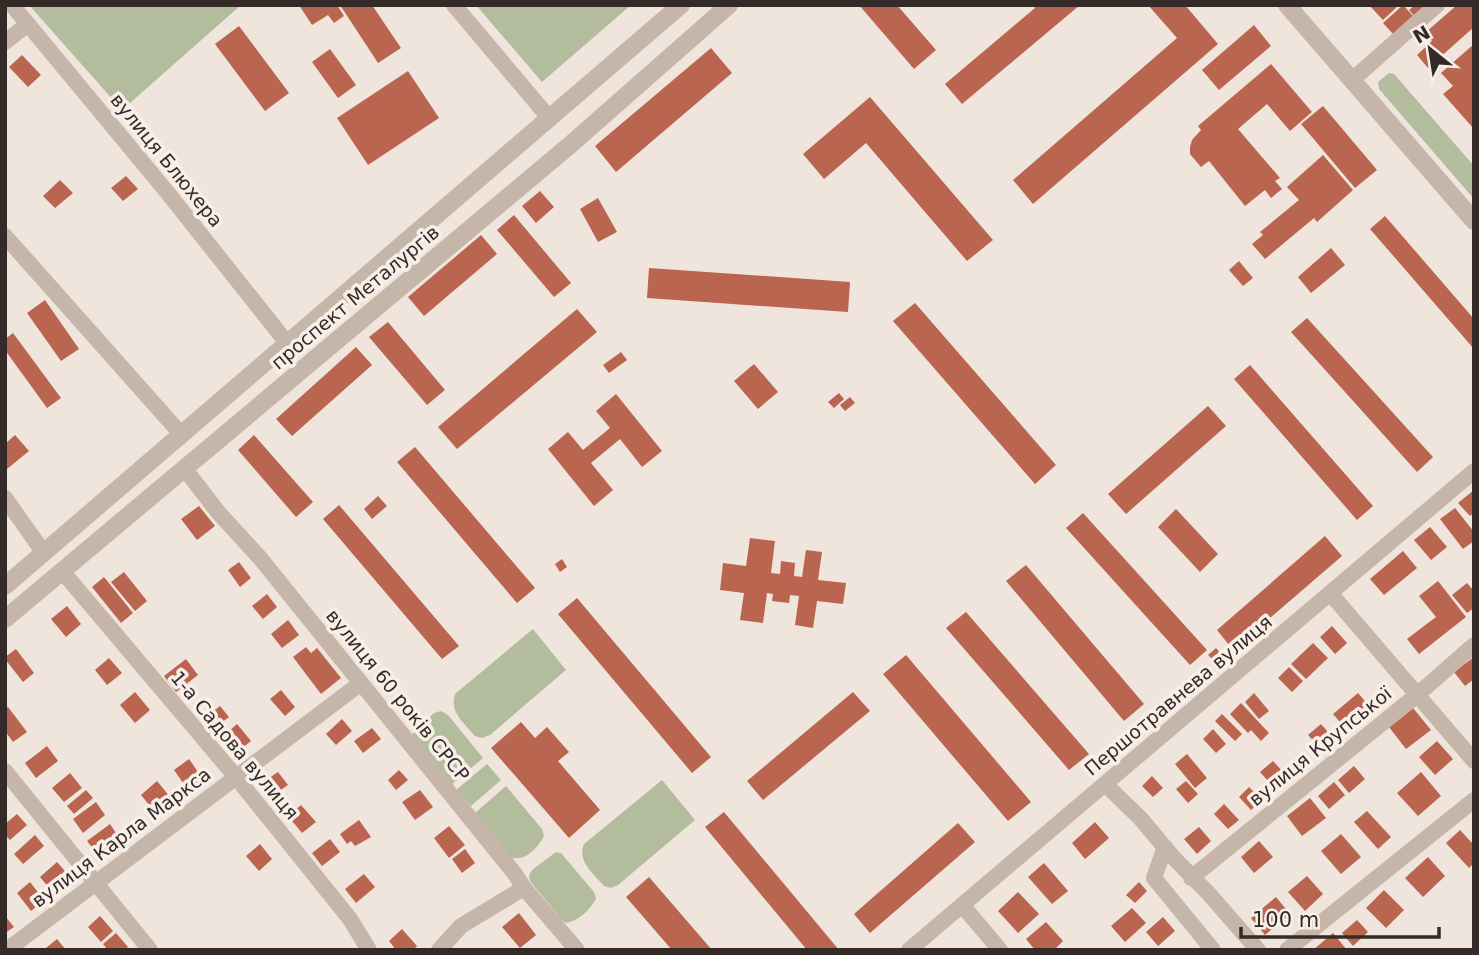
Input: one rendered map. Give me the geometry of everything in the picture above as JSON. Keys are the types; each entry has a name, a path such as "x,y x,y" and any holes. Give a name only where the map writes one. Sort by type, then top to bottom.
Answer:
{"street":[{"name":"вулиця Блюхера","path":"12,5 167,192 287,343"},
{"path":"454,5 570,145"},
{"name":"проспект Металургів","path":"5,586 681,5"},
{"name":"проспект Металургів","path":"5,619 570,145 729,5"},
{"path":"1287,5 1474,221"},
{"path":"1352,80 1437,5"},
{"path":"5,42 28,24"},
{"path":"5,236 181,434"},
{"path":"271,357 291,378"},
{"path":"167,446 184,468"},
{"name":"вулиця 60 років СРСР","path":"184,468 577,950"},
{"name":"Першотравнева вулиця","path":"909,950 1474,471"},
{"path":"5,498 44,553 62,571"},
{"name":"1-а Садова вулиця","path":"62,571 236,777 350,919 369,950"},
{"path":"1330,593 1474,761"},
{"name":"вулиця Крупської","path":"1192,878 1417,695 1474,645"},
{"name":"вулиця Карла Маркса","path":"7,950 361,683"},
{"path":"5,771 150,950"},
{"path":"1105,784 1142,818 1258,950"},
{"path":"1287,950 1474,800"},
{"path":"1165,847 1154,878 1213,950"},
{"path":"439,950 461,926 524,888"},
{"path":"962,905 1000,950"}],"green space":[{"path":"29,5 241,5 122,110"},
{"path":"476,5 631,5 542,82"},
{"path":"1389,73 1394,74 1474,166 1474,199 1379,89 1378,82"},
{"path":"533,629 566,670 490,735 482,738 475,736 456,712 455,694"},
{"path":"441,711 448,715 483,758 451,785 412,736 434,713"},
{"path":"487,764 501,780 471,806 456,790"},
{"path":"662,780 695,820 618,885 611,888 604,886 584,862 584,844"},
{"path":"506,786 542,829 544,836 534,849 520,858 510,857 475,813"},
{"path":"556,852 561,853 594,892 596,899 583,914 566,923 530,881 529,875"}],"building":[{"path":"299,5 337,5 344,16 334,23 328,15 312,25"},
{"path":"340,5 372,5 401,48 378,63"},
{"path":"859,5 897,5 936,50 914,69"},
{"path":"1033,5 1080,5 962,104 945,84 1035,8"},
{"path":"1148,5 1185,5 1218,44 1033,204 1013,180 1177,38"},
{"path":"1369,5 1399,5 1383,20"},
{"path":"1403,5 1413,16 1393,34 1383,23"},
{"path":"1415,5 1434,5 1417,19 1409,10"},
{"path":"1457,5 1474,5 1474,27 1428,68 1417,55 1432,41 1425,33"},
{"path":"1254,25 1271,46 1219,90 1202,70"},
{"path":"239,26 289,93 265,111 215,44"},
{"path":"1474,44 1474,129 1443,94 1453,86 1441,73"},
{"path":"711,48 732,73 616,172 595,146"},
{"path":"330,49 356,85 338,98 312,62"},
{"path":"22,55 41,75 28,87 9,67"},
{"path":"1271,64 1312,112 1290,131 1267,104 1238,129 1280,178 1275,181 1282,189 1271,198 1265,190 1245,206 1209,161 1201,167 1190,154 1190,147 1192,140 1201,130 1198,126"},
{"path":"408,71 439,118 368,165 337,118"},
{"path":"870,97 993,240 967,261 866,143 824,179 803,154"},
{"path":"1323,106 1377,170 1355,188 1301,124"},
{"path":"1323,155 1353,190 1317,222 1314,218 1265,259 1252,244 1263,235 1260,232 1299,200 1287,187"},
{"path":"126,176 138,189 123,201 111,188"},
{"path":"60,180 73,193 55,208 43,196"},
{"path":"540,191 554,207 536,223 522,206"},
{"path":"598,198 617,232 598,242 580,209"},
{"path":"514,215 571,283 554,297 497,230"},
{"path":"1385,216 1474,319 1474,349 1370,229"},
{"path":"481,235 497,254 424,316 408,297"},
{"path":"1331,248 1345,265 1311,293 1298,277"},
{"path":"1239,261 1253,278 1243,286 1229,270"},
{"path":"649,268 850,282 848,312 647,298"},
{"path":"45,300 79,349 61,361 27,313"},
{"path":"915,303 1056,465 1035,484 893,321"},
{"path":"577,309 597,332 457,449 438,427"},
{"path":"1307,318 1433,457 1417,472 1291,332"},
{"path":"388,322 445,390 427,405 369,337"},
{"path":"13,333 61,398 47,408 5,350 5,339"},
{"path":"356,347 372,365 292,436 276,419"},
{"path":"621,352 627,360 609,373 603,365"},
{"path":"754,364 778,392 758,409 734,381"},
{"path":"1250,365 1373,506 1357,520 1234,379"},
{"path":"839,393 844,399 834,408 828,402"},
{"path":"616,394 662,451 642,467 620,439 591,463 613,490 594,506 548,449 568,432 583,450 610,428 596,411"},
{"path":"850,397 855,403 845,411 840,405"},
{"path":"1208,406 1226,426 1126,514 1108,494"},
{"path":"15,435 29,451 7,469 5,444"},
{"path":"254,435 313,502 296,517 238,450"},
{"path":"415,447 535,588 517,603 397,462"},
{"path":"1474,490 1474,513 1470,516 1458,503"},
{"path":"378,496 387,506 372,519 364,509"},
{"path":"339,505 459,646 442,659 323,519"},
{"path":"199,506 215,526 197,540 181,519"},
{"path":"1455,508 1474,532 1474,541 1463,549 1440,519"},
{"path":"1176,509 1218,554 1200,572 1158,527"},
{"path":"1083,513 1207,650 1190,665 1066,528"},
{"path":"1430,527 1447,547 1431,560 1414,540"},
{"path":"1325,536 1342,556 1233,650 1217,630"},
{"path":"750,538 775,541 771,573 780,574 781,561 795,563 794,576 802,577 806,550 822,552 818,580 846,583 843,604 817,601 813,628 795,625 799,596 790,595 789,603 772,601 773,594 767,593 763,623 740,620 744,593 720,590 723,563 746,566"},
{"path":"1403,551 1417,568 1384,595 1370,579"},
{"path":"562,559 567,567 560,572 555,564"},
{"path":"239,562 251,578 240,587 228,570"},
{"path":"1026,565 1144,704 1124,721 1006,581"},
{"path":"124,572 147,601 135,611 111,582"},
{"path":"104,577 133,613 121,623 92,587"},
{"path":"1438,581 1466,617 1419,654 1407,639 1436,617 1419,596"},
{"path":"1467,583 1474,591 1474,608 1467,613 1452,595"},
{"path":"267,594 277,607 263,619 252,606"},
{"path":"577,598 711,757 692,773 558,614"},
{"path":"67,606 81,624 66,637 51,619"},
{"path":"966,612 1089,754 1069,770 946,628"},
{"path":"288,620 299,635 282,648 271,634"},
{"path":"1332,626 1347,643 1335,654 1320,637"},
{"path":"1313,643 1328,658 1306,679 1291,664"},
{"path":"306,647 311,653 317,648 341,678 321,694 293,657"},
{"path":"1216,648 1224,657 1216,663 1208,655"},
{"path":"16,649 34,673 23,682 5,659"},
{"path":"906,655 1031,802 1008,821 883,674"},
{"path":"1474,657 1474,679 1465,686 1454,672"},
{"path":"109,658 122,673 107,685 95,670"},
{"path":"186,659 198,675 176,692 164,676"},
{"path":"1289,667 1303,681 1292,692 1278,678"},
{"path":"281,690 295,707 285,716 270,699"},
{"path":"135,692 150,710 135,723 120,705"},
{"path":"853,692 870,711 763,800 747,781"},
{"path":"1254,693 1269,711 1259,719 1245,702"},
{"path":"1358,693 1370,707 1345,728 1333,714"},
{"path":"1241,703 1269,733 1261,741 1251,730 1248,733 1230,714"},
{"path":"220,706 229,717 213,729 205,718"},
{"path":"8,707 27,732 13,742 5,731 5,709"},
{"path":"1413,708 1431,730 1406,749 1389,727"},
{"path":"1222,714 1242,734 1235,741 1215,721"},
{"path":"342,719 352,731 336,745 326,734"},
{"path":"521,722 535,738 547,727 569,752 558,761 600,810 569,838 491,748"},
{"path":"237,724 251,741 241,749 228,732"},
{"path":"1321,724 1335,740 1323,751 1308,735"},
{"path":"372,728 381,739 363,753 354,741"},
{"path":"1213,729 1226,744 1216,753 1203,739"},
{"path":"1437,741 1453,759 1435,775 1419,757"},
{"path":"47,746 58,761 36,778 25,763"},
{"path":"1187,754 1207,778 1195,788 1175,764"},
{"path":"189,759 203,779 188,790 174,770"},
{"path":"1273,761 1288,777 1275,789 1260,772"},
{"path":"1354,766 1365,779 1349,793 1338,780"},
{"path":"399,770 408,780 396,790 388,780"},
{"path":"278,772 288,785 272,796 262,783"},
{"path":"1421,772 1441,796 1418,816 1397,793"},
{"path":"70,773 82,788 64,802 52,788"},
{"path":"1152,776 1163,788 1153,797 1142,786"},
{"path":"157,781 171,798 155,812 141,795"},
{"path":"1186,781 1198,794 1188,803 1176,789"},
{"path":"1334,782 1345,795 1329,809 1318,796"},
{"path":"1249,787 1262,800 1251,810 1239,797"},
{"path":"86,790 93,798 74,814 67,806"},
{"path":"420,790 433,807 415,820 402,802"},
{"path":"1310,798 1326,818 1302,836 1287,816"},
{"path":"96,802 105,815 83,833 73,819"},
{"path":"1224,804 1239,820 1228,829 1214,814"},
{"path":"301,805 316,822 302,833 288,816"},
{"path":"1367,811 1391,837 1378,849 1354,822"},
{"path":"724,812 839,950 807,950 705,827"},
{"path":"17,814 27,825 10,840 5,835 5,824"},
{"path":"359,820 371,837 355,846 351,841 347,844 340,834"},
{"path":"1095,822 1109,838 1085,859 1072,843"},
{"path":"958,823 975,842 870,933 854,914"},
{"path":"110,824 120,839 98,855 87,841"},
{"path":"449,826 465,845 449,858 434,838"},
{"path":"1199,827 1211,841 1197,854 1184,839"},
{"path":"1460,830 1474,845 1474,863 1469,868 1446,843"},
{"path":"1341,834 1361,857 1341,874 1321,851"},
{"path":"35,835 44,846 23,864 14,854"},
{"path":"330,839 340,852 322,866 312,853"},
{"path":"1259,841 1273,857 1254,873 1241,857"},
{"path":"260,844 272,859 259,871 246,856"},
{"path":"465,849 475,863 462,873 452,859"},
{"path":"1428,857 1445,876 1423,897 1405,878"},
{"path":"57,862 72,879 54,894 40,877"},
{"path":"1044,863 1068,891 1052,904 1028,877"},
{"path":"364,874 375,887 356,903 345,889"},
{"path":"1307,876 1323,894 1305,911 1288,892"},
{"path":"649,877 712,950 672,950 626,897"},
{"path":"30,882 44,900 31,911 17,893"},
{"path":"1139,882 1147,891 1135,903 1126,895"},
{"path":"1384,890 1404,910 1386,928 1366,908"},
{"path":"1018,892 1039,914 1018,933 998,911"},
{"path":"1276,897 1290,914 1265,935 1251,918"},
{"path":"1132,908 1146,923 1125,942 1111,926"},
{"path":"519,913 536,935 520,948 502,927"},
{"path":"5,916 14,927 5,933"},
{"path":"100,916 113,931 101,942 88,927"},
{"path":"1163,917 1175,931 1158,946 1146,932"},
{"path":"1357,920 1368,932 1353,946 1342,933"},
{"path":"1046,922 1063,941 1054,950 1035,950 1026,939"},
{"path":"402,929 417,946 413,950 396,950 389,941"},
{"path":"116,933 128,947 125,950 108,950 103,944"},
{"path":"1333,933 1347,950 1313,950"},
{"path":"57,939 66,950 46,948"}]}
